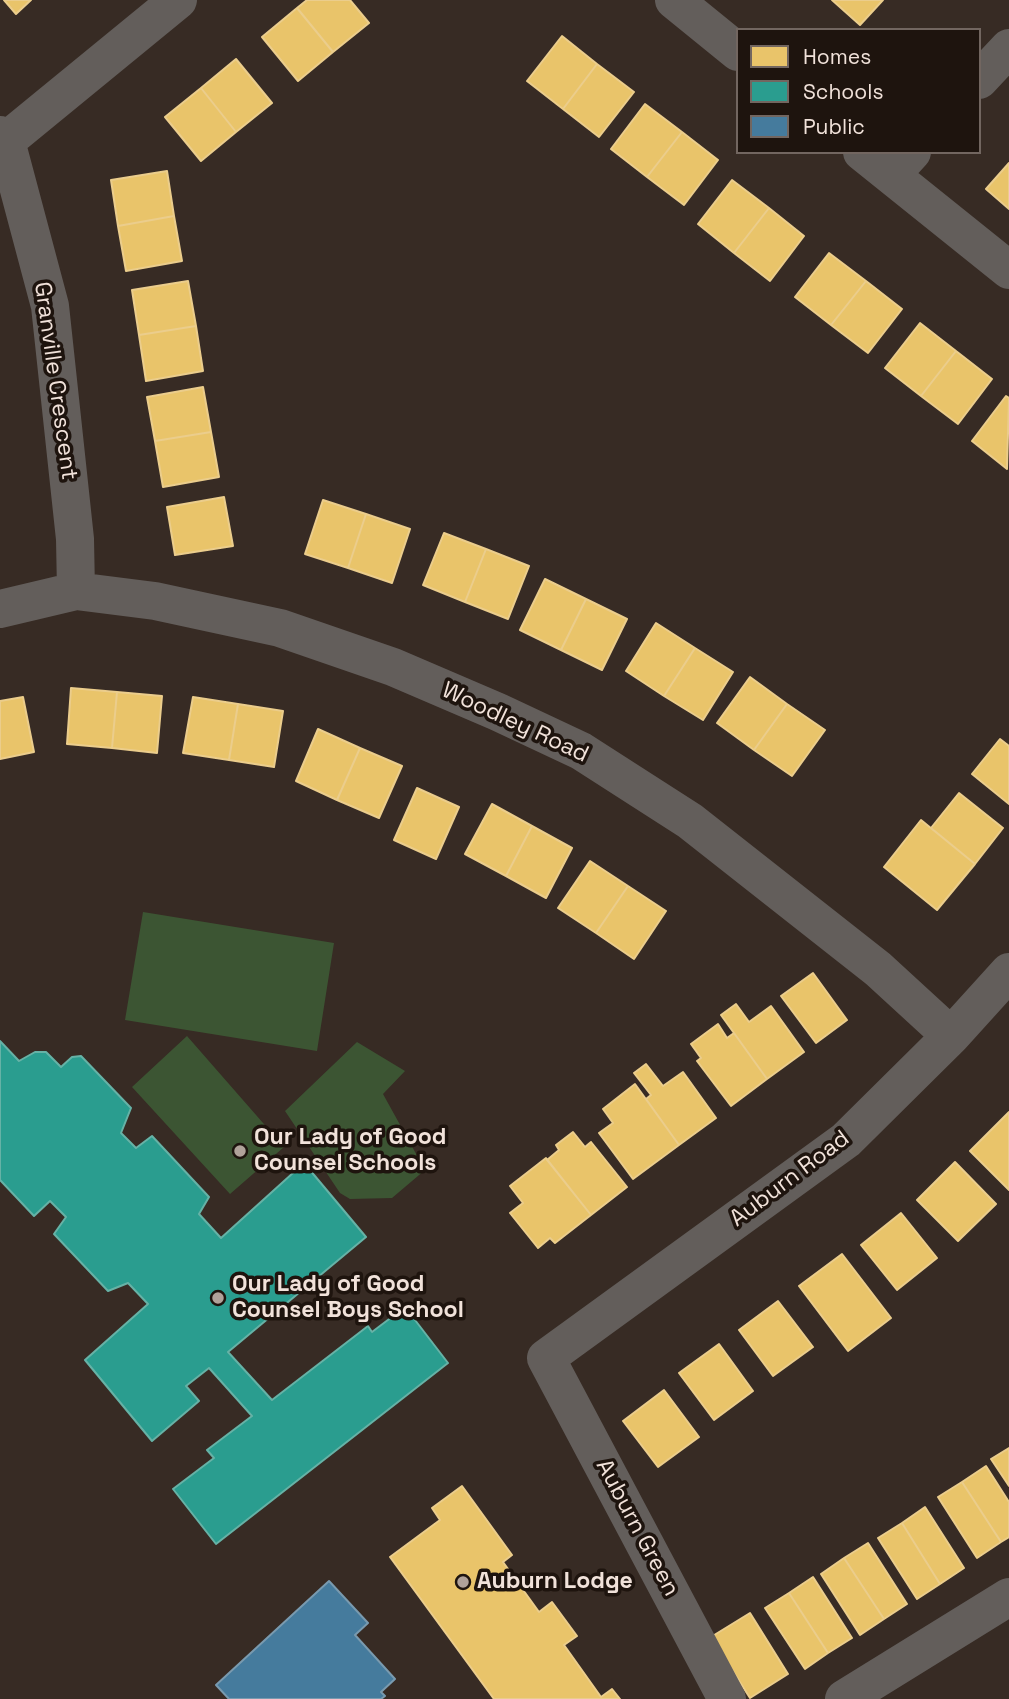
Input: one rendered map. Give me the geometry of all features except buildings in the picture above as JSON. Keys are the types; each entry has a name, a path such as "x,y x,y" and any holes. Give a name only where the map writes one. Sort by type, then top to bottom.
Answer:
{"street":[{"path":"3,138 178,0"},
{"path":"674,0 736,50"},
{"path":"981,78 1009,48"},
{"name":"Granville Crescent","path":"3,138 50,306 75,539 76,591"},
{"path":"888,160 1009,270"},
{"name":"Woodley Road","path":"0,609 76,591 155,601 279,628 393,667 581,751 690,821 878,969 951,1036"},
{"name":"Auburn Road","path":"546,1358 846,1140 951,1036 1009,972"},
{"name":"Auburn Green","path":"546,1358 727,1699"},
{"path":"844,1699 1009,1597"}],"green space":[{"path":"143,912 334,943 317,1051 125,1020"},
{"path":"187,1036 284,1147 230,1194 132,1087"},
{"path":"357,1042 405,1071 383,1094 425,1170 392,1198 350,1199 340,1193 285,1111"}],"place":[{"name":"Our Lady of Good Counsel Schools","path":"240,1151"},
{"name":"Our Lady of Good Counsel Boys School","path":"218,1298"},
{"name":"Auburn Lodge","path":"463,1582"}]}
